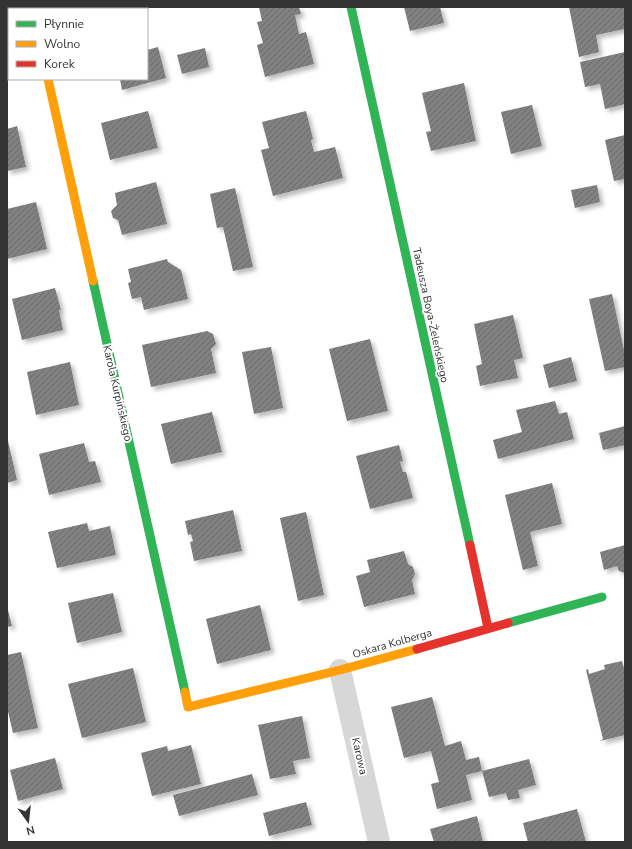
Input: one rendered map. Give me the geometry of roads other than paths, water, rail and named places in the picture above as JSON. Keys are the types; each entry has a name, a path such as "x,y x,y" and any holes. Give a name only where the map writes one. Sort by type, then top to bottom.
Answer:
{"street":[{"name":"Tadeusza Boya-Żeleńskiego","path":"351,7 488,628"},
{"name":"Karola Kurpińskiego","path":"48,80 188,707"},
{"name":"Oskara Kolberga","path":"188,707 340,670 602,597"},
{"name":"Karowa","path":"340,670 380,842"}]}
